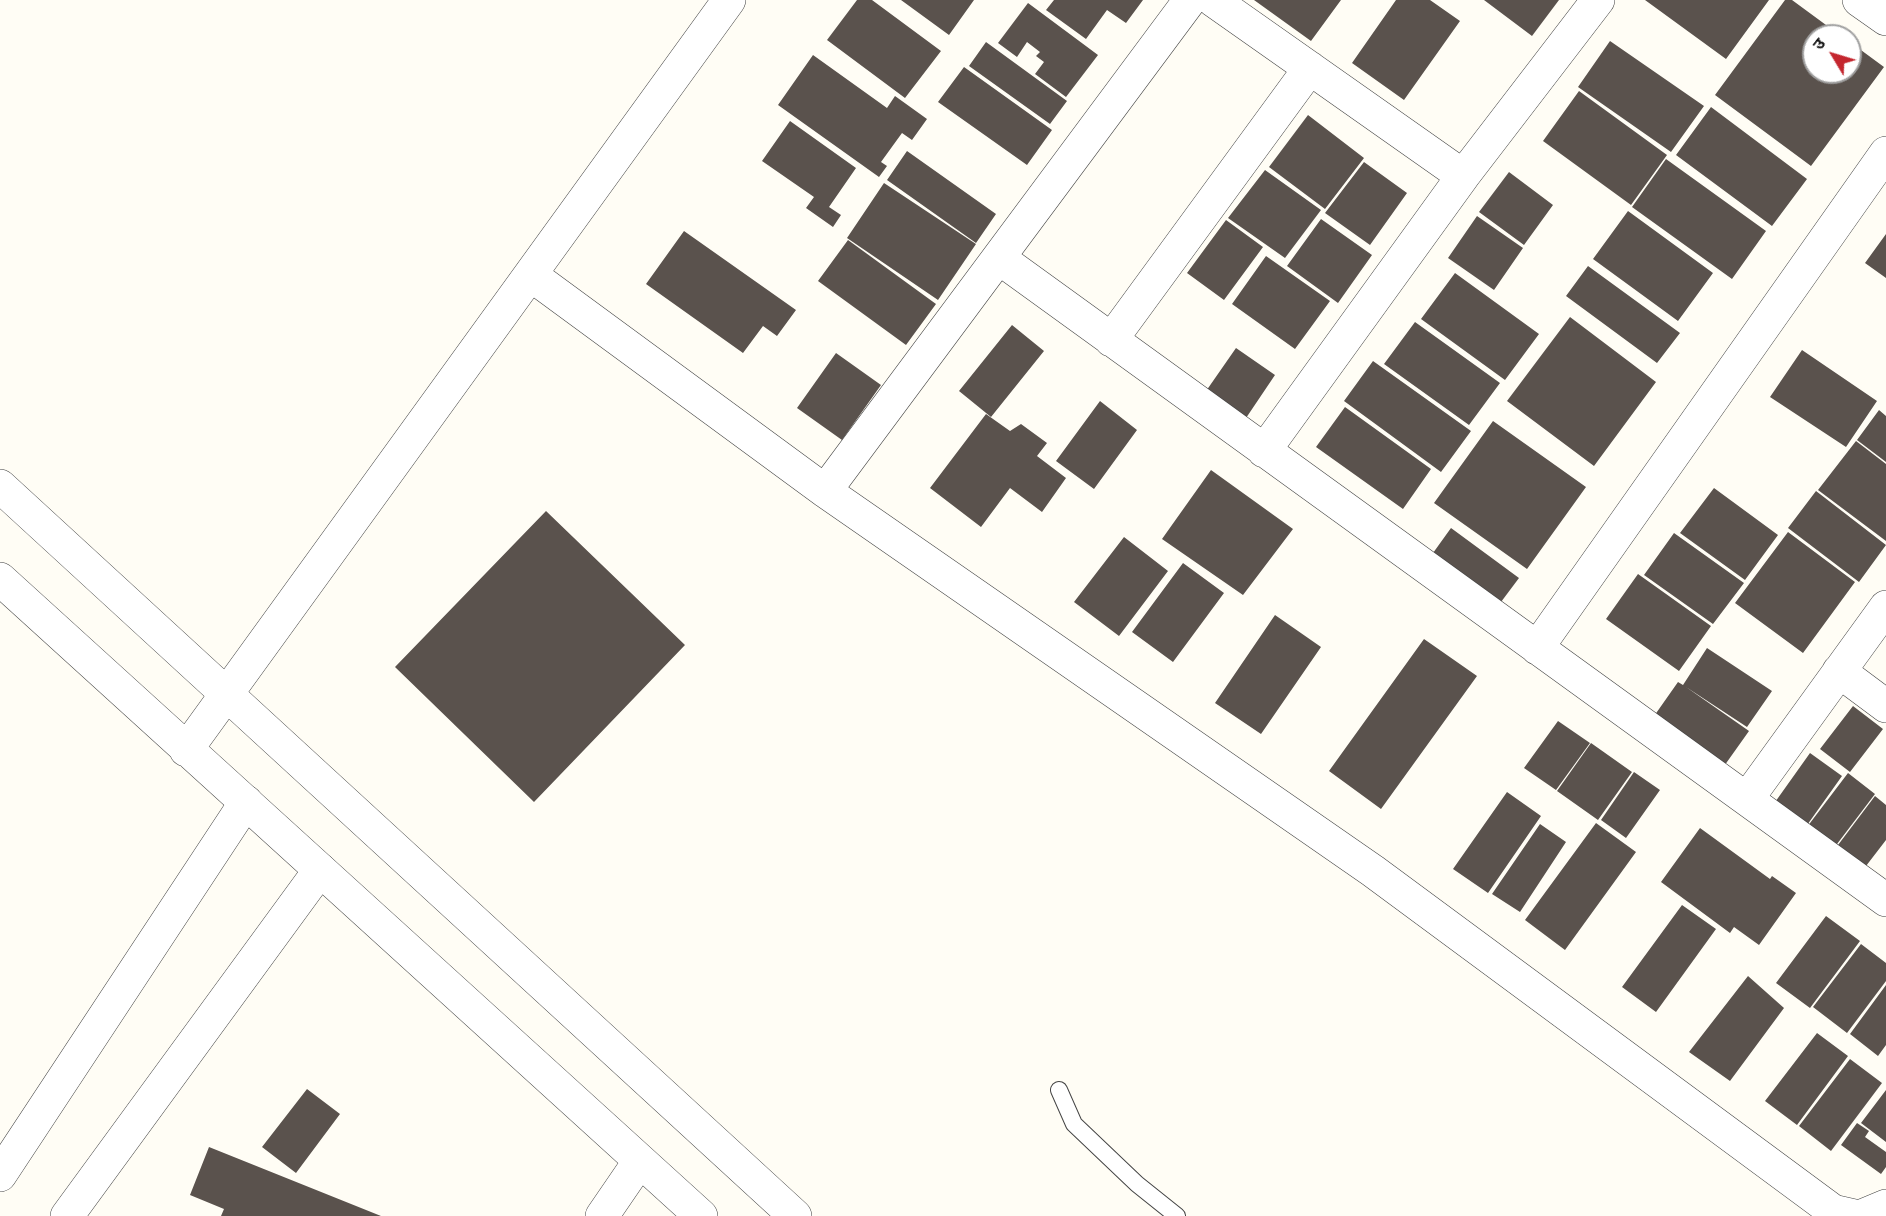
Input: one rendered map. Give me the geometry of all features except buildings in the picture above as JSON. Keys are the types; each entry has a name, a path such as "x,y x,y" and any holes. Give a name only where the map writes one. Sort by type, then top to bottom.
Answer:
{"street":[{"path":"186,750 729,0"},
{"path":"825,491 1190,0"},
{"path":"1213,0 1463,176"},
{"path":"1264,451 1463,176 1598,0"},
{"path":"1858,0 1886,20"},
{"path":"1111,340 1310,68"},
{"path":"1537,648 1886,153"},
{"path":"999,258 1886,900"},
{"path":"531,275 825,491 1373,871 1833,1211 1855,1216"},
{"path":"0,486 795,1216"},
{"path":"0,579 701,1216"},
{"path":"1747,799 1886,607"},
{"path":"1839,671 1886,706"},
{"path":"0,1175 246,802"},
{"path":"67,1216 320,870"},
{"path":"602,1216 639,1162"},
{"path":"1862,1216 1886,1206"}],"lane":[{"path":"1059,1090 1074,1124 1137,1184 1177,1216"}]}
